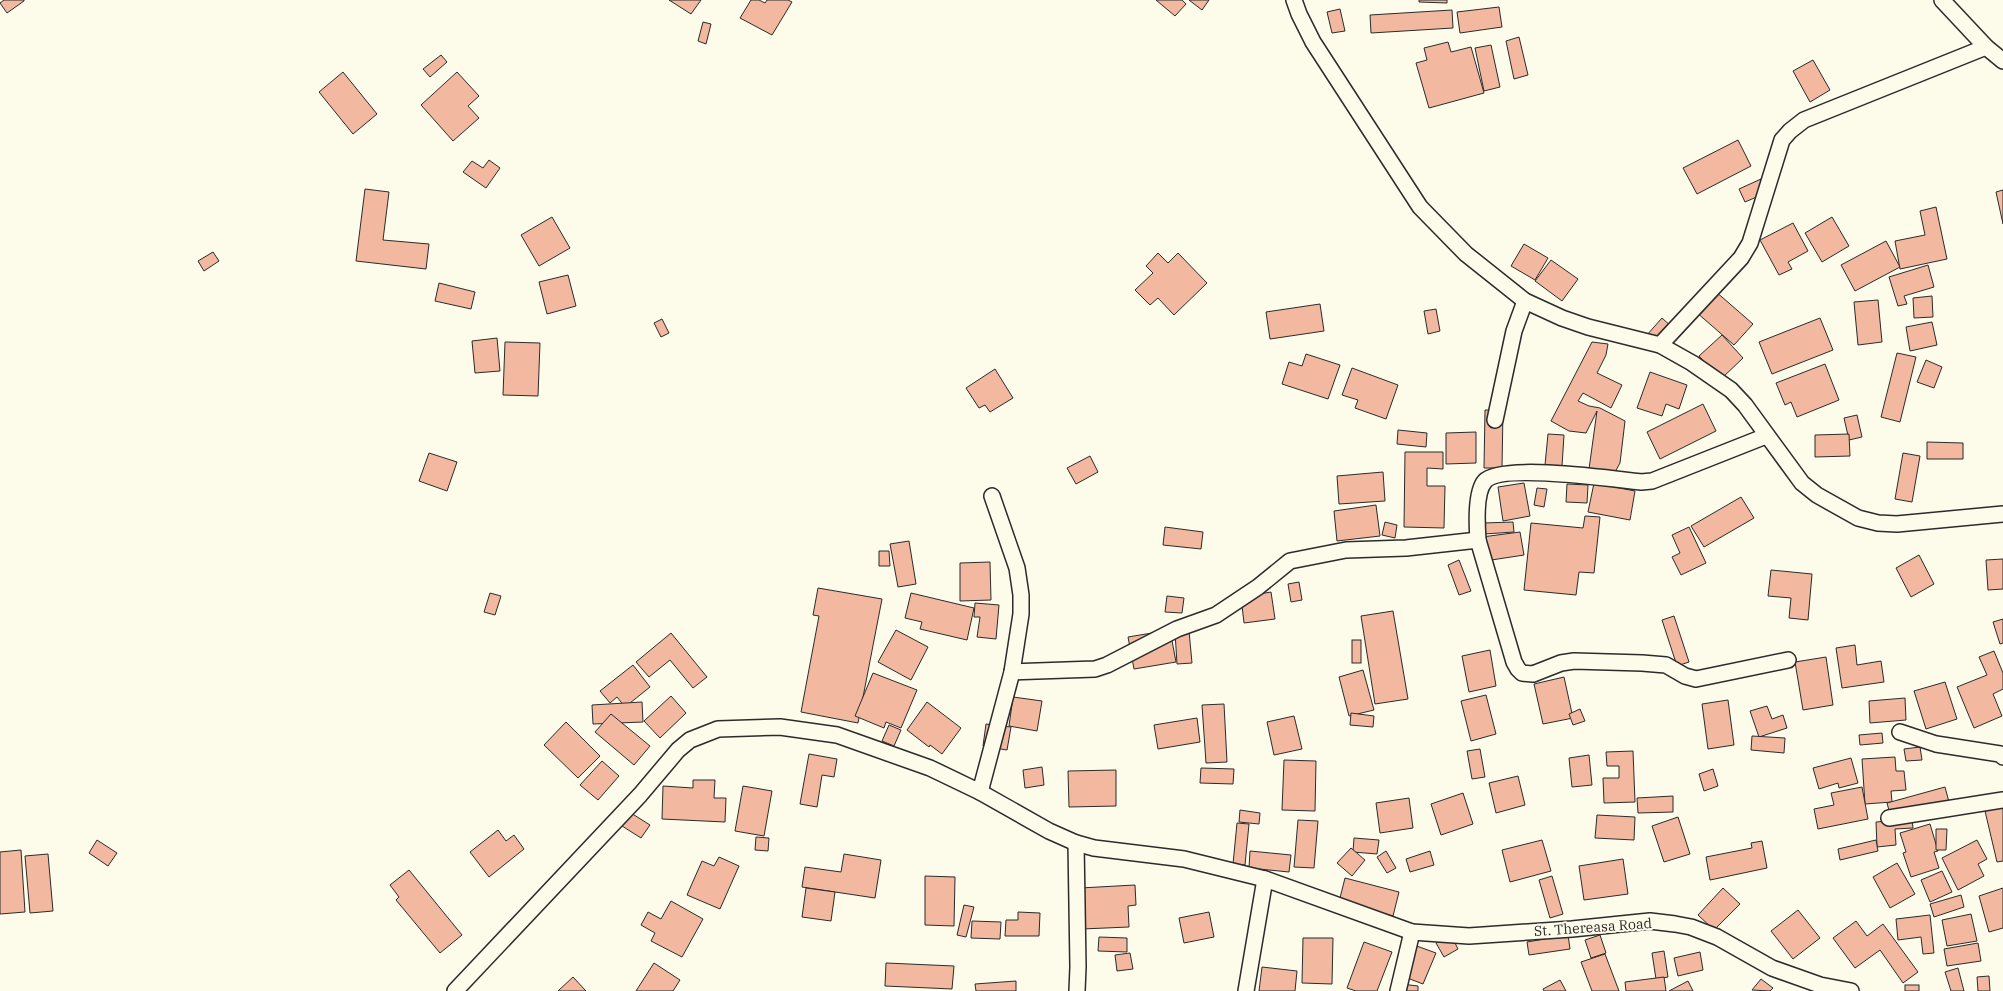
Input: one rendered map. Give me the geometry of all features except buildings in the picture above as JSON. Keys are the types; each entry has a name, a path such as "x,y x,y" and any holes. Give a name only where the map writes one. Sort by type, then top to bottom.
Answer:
{"street":[{"path":"1294,0 1313,42 1420,207 1466,254 1525,301 1562,318 1588,327 1660,345 1692,363 1730,390 1745,405 1802,483 1817,495 1858,518 1878,523 1897,524 2003,514"},
{"path":"1942,0 1986,47 2003,61"},
{"path":"1660,345 1741,258 1756,225 1782,140 1790,131 1804,120 1986,47"},
{"path":"1495,420 1514,330 1525,301"},
{"path":"1766,436 1652,481 1641,482 1542,472 1496,475 1486,480 1480,490 1477,527 1478,540 1514,662 1522,672 1533,674 1561,663 1574,661 1642,662 1666,665 1685,676 1696,679 1788,660"},
{"path":"980,792 1012,672 1021,614 1021,595 1017,568 992,496"},
{"path":"1012,672 1095,669 1107,665 1177,629 1216,615 1258,586 1283,564 1296,558 1346,550 1406,548 1478,540"},
{"name":"St. Thereasa Road","path":"455,991 640,795 678,750 690,740 718,728 780,727 837,735 930,768 980,792 1049,831 1076,843 1094,848 1184,859 1264,879 1412,932 1469,936 1572,929 1650,921 1675,924 1691,927 1718,937 1772,968 1820,985 1852,991"},
{"path":"1900,732 1936,744 2000,754 2003,757"},
{"path":"1889,818 2003,800"},
{"path":"1076,843 1078,967 1076,991"},
{"path":"1246,991 1264,879"},
{"path":"1398,991 1412,932"}]}
